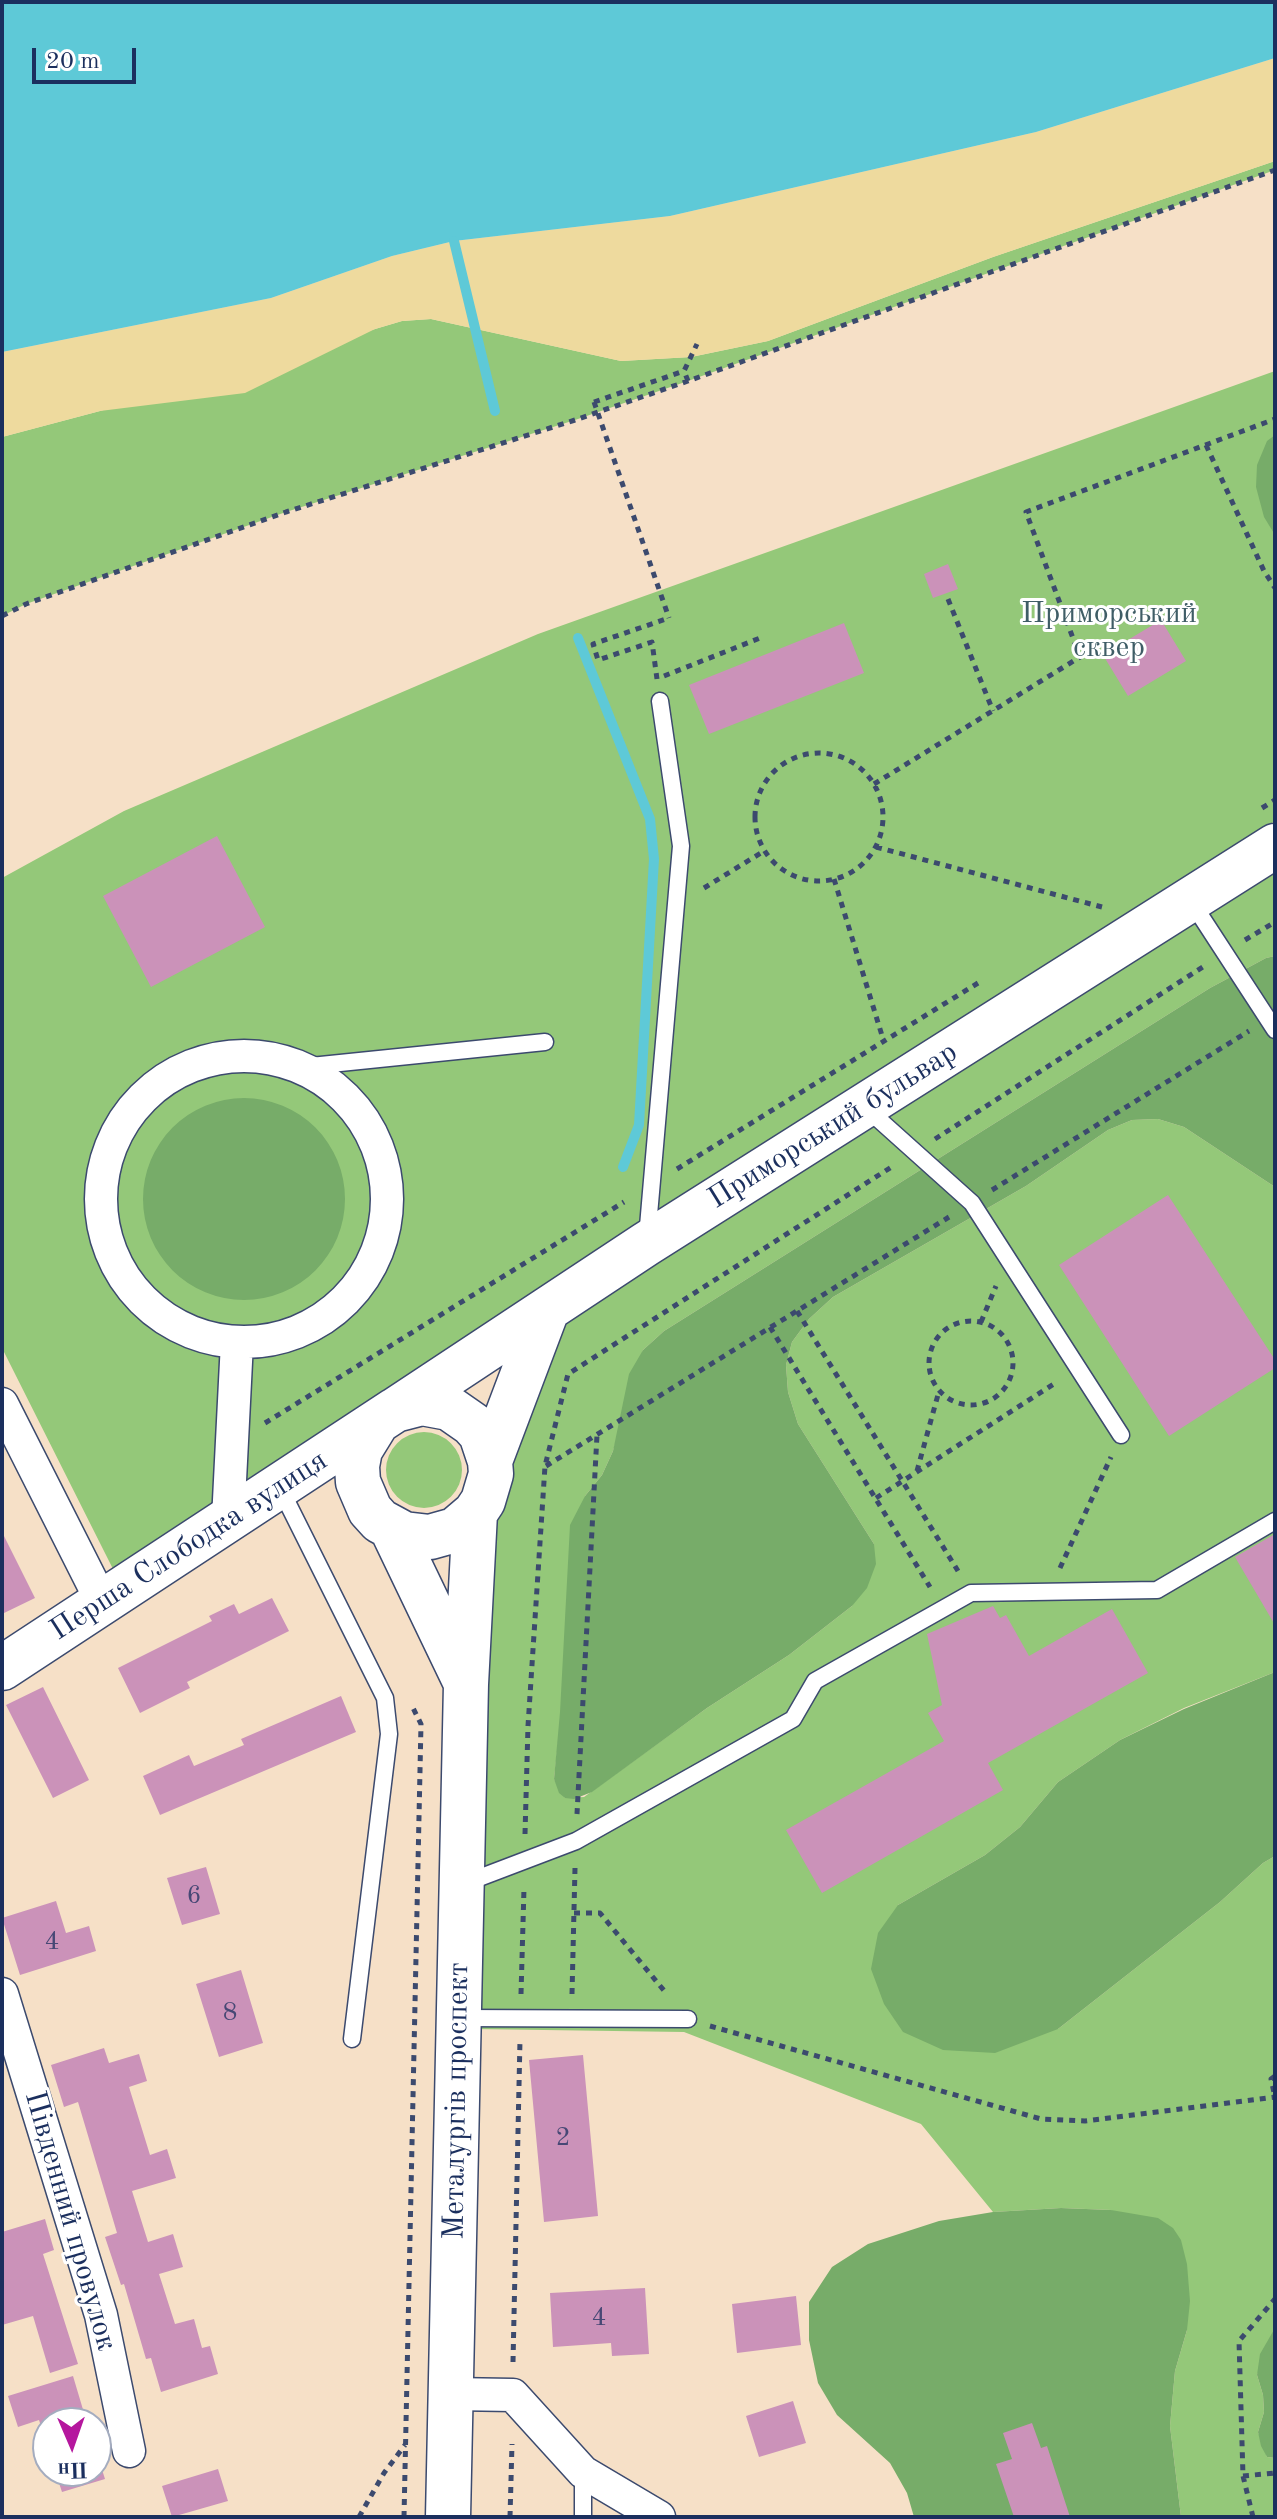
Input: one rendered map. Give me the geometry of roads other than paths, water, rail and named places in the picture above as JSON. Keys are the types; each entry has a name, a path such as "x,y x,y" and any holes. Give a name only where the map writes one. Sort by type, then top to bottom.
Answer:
{"street":[{"name":"Приморський бульвар","path":"386,1417 646,1244 1190,900 1268,827"},
{"path":"251,1054 301,1067 345,1095 375,1138 388,1187 383,1239 359,1285 326,1317 283,1337 237,1342 191,1332 151,1309 120,1273 102,1225 102,1173 120,1125 154,1086 200,1061 251,1054"},
{"path":"490,1461 481,1434 472,1424 449,1408 422,1403 386,1417 367,1436 358,1458 358,1482 362,1497 380,1521 404,1534 430,1537 455,1530 475,1513 488,1488 490,1461 547,1310"},
{"path":"228,1520 237,1342"},
{"path":"2,1404 102,1602"},
{"name":"Перша Слободка вулиця","path":"2,1668 386,1417"},
{"path":"288,1481 362,1497"},
{"name":"Металургів проспект","path":"448,2517 466,1684 475,1513"},
{"path":"392,1529 466,1684"},
{"name":"Південний провулок","path":"2,1994 101,2315 129,2451"},
{"path":"451,2394 513,2395 583,2472 659,2517"}],"lane":[{"path":"646,1244 681,846 660,701"},
{"path":"1190,900 1273,1025"},
{"path":"301,1067 545,1042"},
{"path":"864,1106 972,1203 1121,1435"},
{"path":"288,1481 385,1698 389,1734 352,2039"},
{"path":"462,1884 576,1841 793,1719 815,1681 971,1593 1157,1590 1275,1521"},
{"path":"459,2018 688,2019"},
{"path":"583,2472 583,2517"}],"water":[{"path":"2,2 1275,2 1275,58 1036,132 670,216 454,241 392,256 271,298 2,352"}],"waterway":[{"path":"454,241 495,411"},
{"path":"578,638 650,819 654,859 639,1125 623,1167"}],"park label":[{"name":"Приморський сквер","path":"1109,631"}]}
